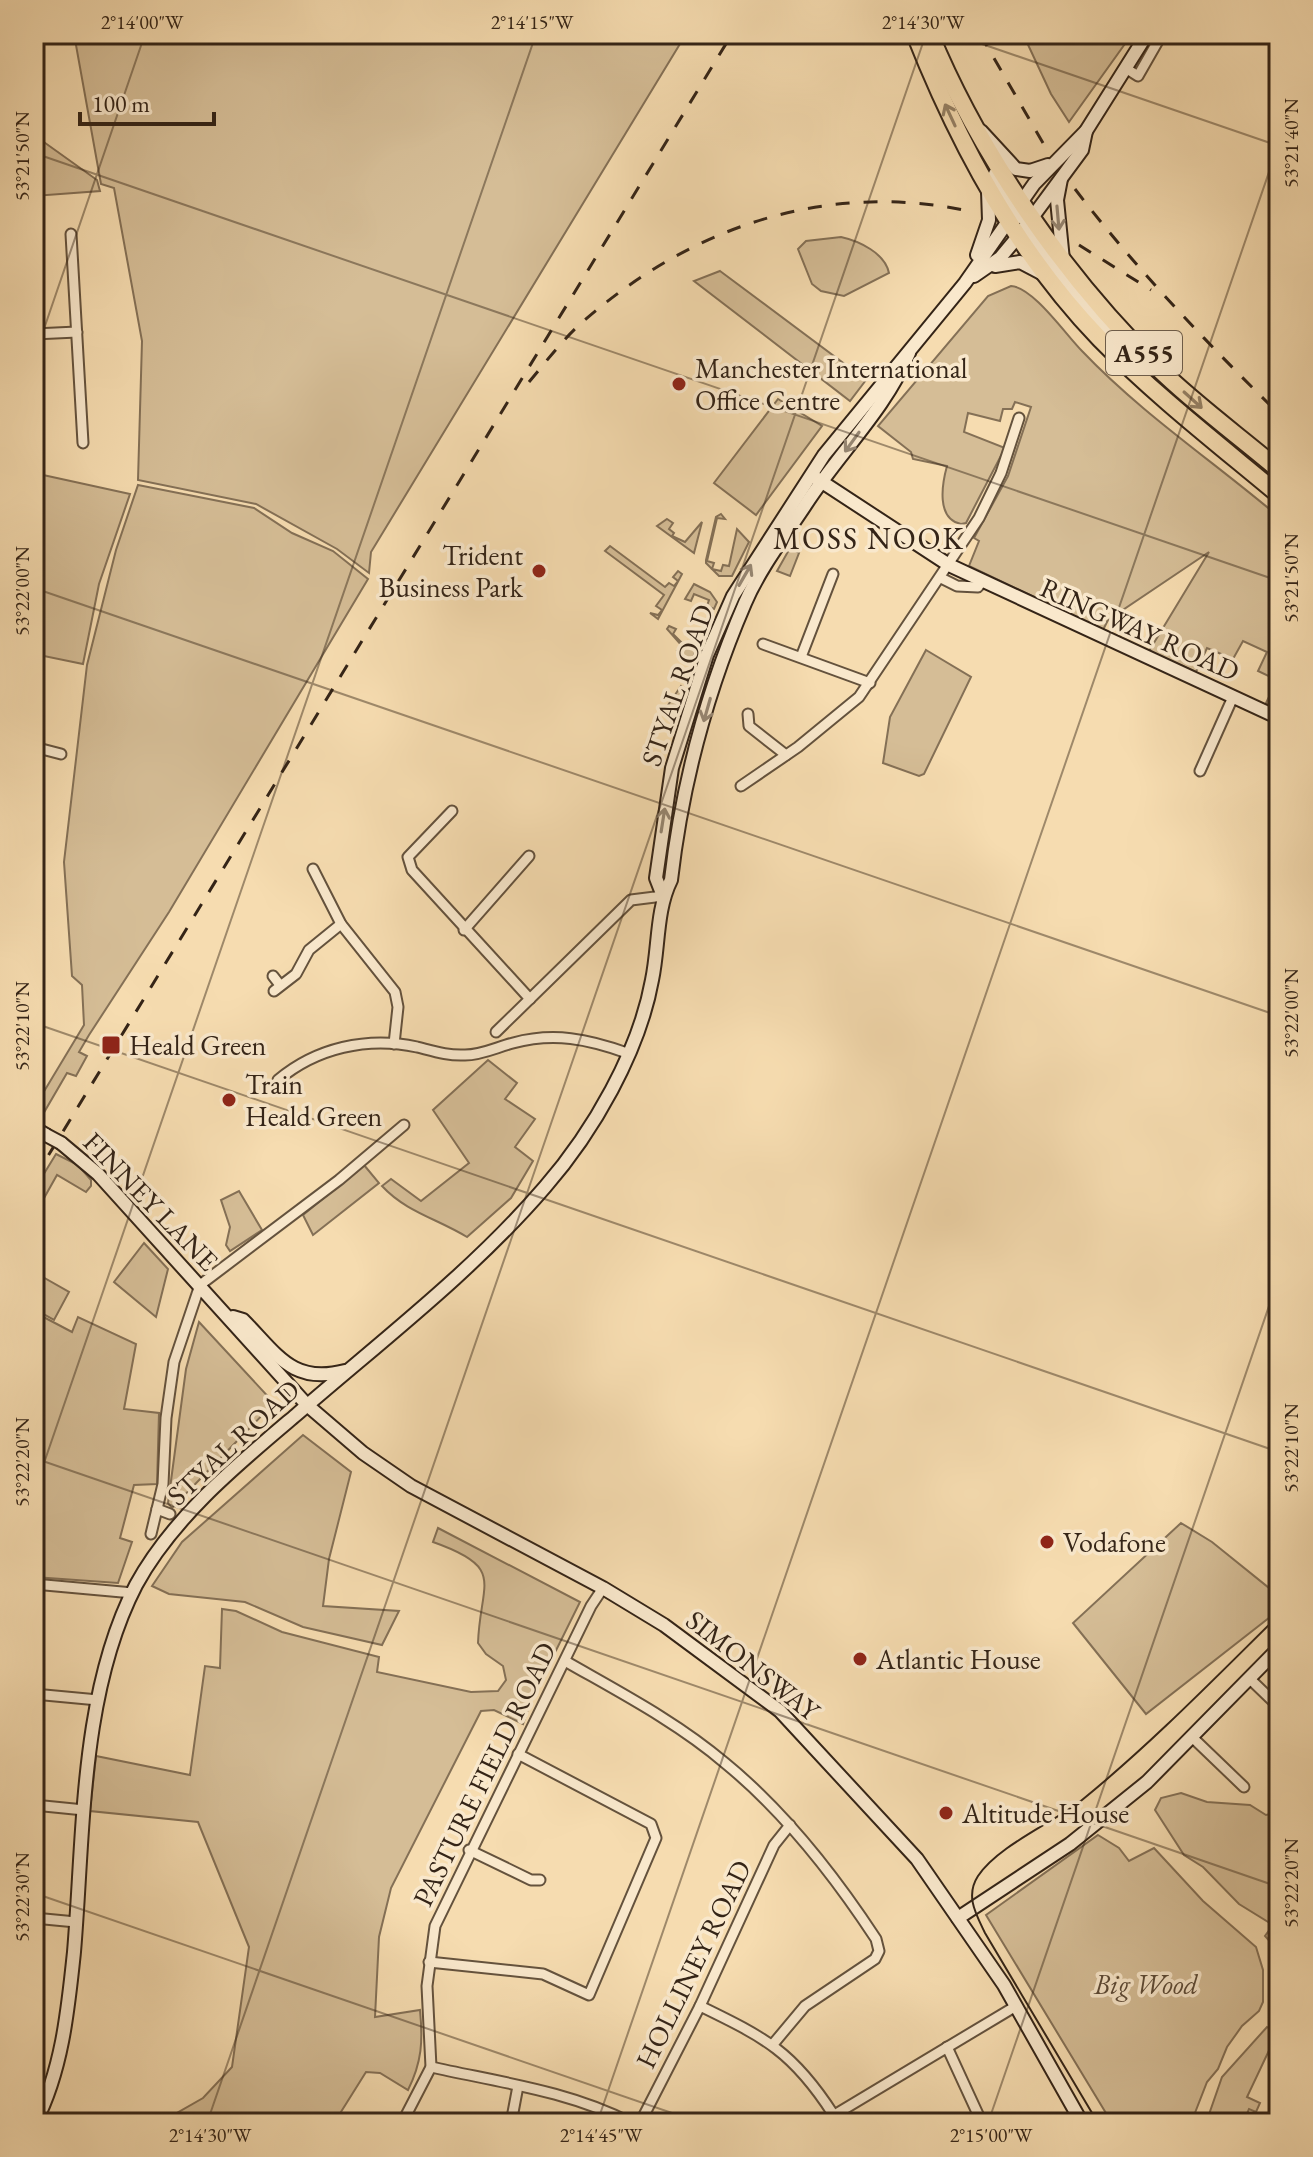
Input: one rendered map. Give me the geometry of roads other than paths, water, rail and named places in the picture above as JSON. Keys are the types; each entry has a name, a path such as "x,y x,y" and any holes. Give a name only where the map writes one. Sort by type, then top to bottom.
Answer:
{"highway":[{"name":"A555","path":"915,34 960,135 987,183 1063,260 1158,368 1279,470"},
{"name":"A555","path":"930,34 1059,290 1099,338 1156,392 1279,495"}],"main road":[{"name":"STYAL ROAD","path":"965,283 1000,258 1054,161 1086,131 1147,34"},
{"path":"973,123 1016,169 1037,170 1054,161"},
{"name":"STYAL ROAD","path":"663,896 656,878 666,800 695,689 733,596 811,474 965,283 1021,217 1062,176 1082,150 1086,131"},
{"path":"1062,176 1057,200 1063,260"},
{"name":"A555","path":"965,283 989,220 987,183"},
{"name":"A555","path":"1021,217 1052,265 1125,350 1156,392"},
{"name":"A555","path":"965,283 997,265 1012,261 1034,266 1059,290"},
{"name":"STYAL ROAD","path":"35,2123 46,2101 58,2060 70,1990 84,1810 98,1700 109,1654 133,1593 167,1538 222,1480 503,1232 546,1186 595,1120 627,1053 652,985 663,896 671,880 690,771 723,660 756,583 822,482 898,378 909,353"},
{"name":"RINGWAY ROAD","path":"811,474 949,565 1279,718"},
{"name":"FINNEY LANE","path":"40,1132 61,1143 98,1174 307,1405"},
{"name":"FINNEY LANE","path":"227,1315 243,1320 295,1371 308,1376 348,1370"},
{"name":"SIMONSWAY","path":"307,1405 363,1453 411,1486 603,1588 696,1646 780,1711 893,1830 958,1918 1016,2006 1082,2123"},
{"path":"958,1918 1070,1844 1147,1782 1279,1648"}],"street":[{"path":"1127,69 1138,76 1162,34"},
{"path":"71,234 83,443"},
{"path":"34,334 77,332"},
{"path":"741,786 850,707 870,683 941,578 995,486 1019,418"},
{"path":"801,657 833,574"},
{"name":"RINGWAY ROAD","path":"941,578 965,588 978,587 982,581"},
{"path":"763,644 870,683"},
{"path":"1200,771 1233,697"},
{"path":"748,714 749,726 786,755"},
{"path":"34,747 61,754"},
{"path":"452,811 408,857 412,870 530,999"},
{"path":"464,930 529,856"},
{"path":"313,869 341,924 395,992 398,1007 394,1044"},
{"path":"496,1032 631,900 663,896"},
{"path":"273,976 277,988 296,974 309,950 341,924"},
{"path":"278,1080 319,1053 394,1044 468,1055 533,1037 556,1036 580,1037 627,1053"},
{"path":"151,1534 163,1484 166,1418 174,1362 200,1285 339,1180 404,1125"},
{"path":"157,1509 170,1514"},
{"path":"34,1584 133,1593"},
{"name":"PASTURE FIELD ROAD","path":"402,2123 431,2067 429,1962 435,1926 469,1850 603,1588"},
{"path":"565,1661 672,1724 726,1763 790,1825 851,1901 876,1939 879,1951 875,1959 805,2006 774,2043"},
{"path":"1250,1679 1279,1707"},
{"path":"34,1694 98,1700"},
{"path":"1193,1738 1244,1787"},
{"path":"429,1962 543,1974 589,1995 656,1838 651,1824 518,1754"},
{"path":"34,1805 84,1810"},
{"name":"HOLLINEY ROAD","path":"640,2123 700,2006 774,1845 790,1825"},
{"path":"469,1850 523,1877 540,1880"},
{"path":"34,1918 76,1922"},
{"path":"700,2006 774,2043 811,2080 833,2114"},
{"path":"821,2123 1016,2006"},
{"path":"947,2047 982,2123"},
{"path":"431,2067 605,2109 631,2123"},
{"path":"511,2123 518,2086"}],"tram line":[{"path":"1098,2123 985,1933 973,1905 974,1883 999,1854 1070,1809 1108,1778 1183,1710 1279,1615"}],"railway":[{"path":"34,1179 732,34"},
{"path":"980,34 1043,143"},
{"path":"1075,189 1173,305 1279,414"},
{"path":"529,382 578,326 620,292 664,263 711,239 759,220 809,208 861,202 914,203 968,211"},
{"path":"1079,245 1151,290"}],"place":[{"name":"Manchester International Office Centre","path":"679,384"},
{"name":"Trident Business Park","path":"539,571"},
{"name":"Heald Green","path":"111,1045"},
{"name":"Train Heald Green","path":"229,1100"},
{"name":"Vodafone","path":"1047,1542"},
{"name":"Atlantic House","path":"860,1659"},
{"name":"Altitude House","path":"946,1813"}],"district":[{"name":"MOSS NOOK","path":"869,538"}],"park label":[{"name":"Big Wood","path":"1146,1984"}]}
